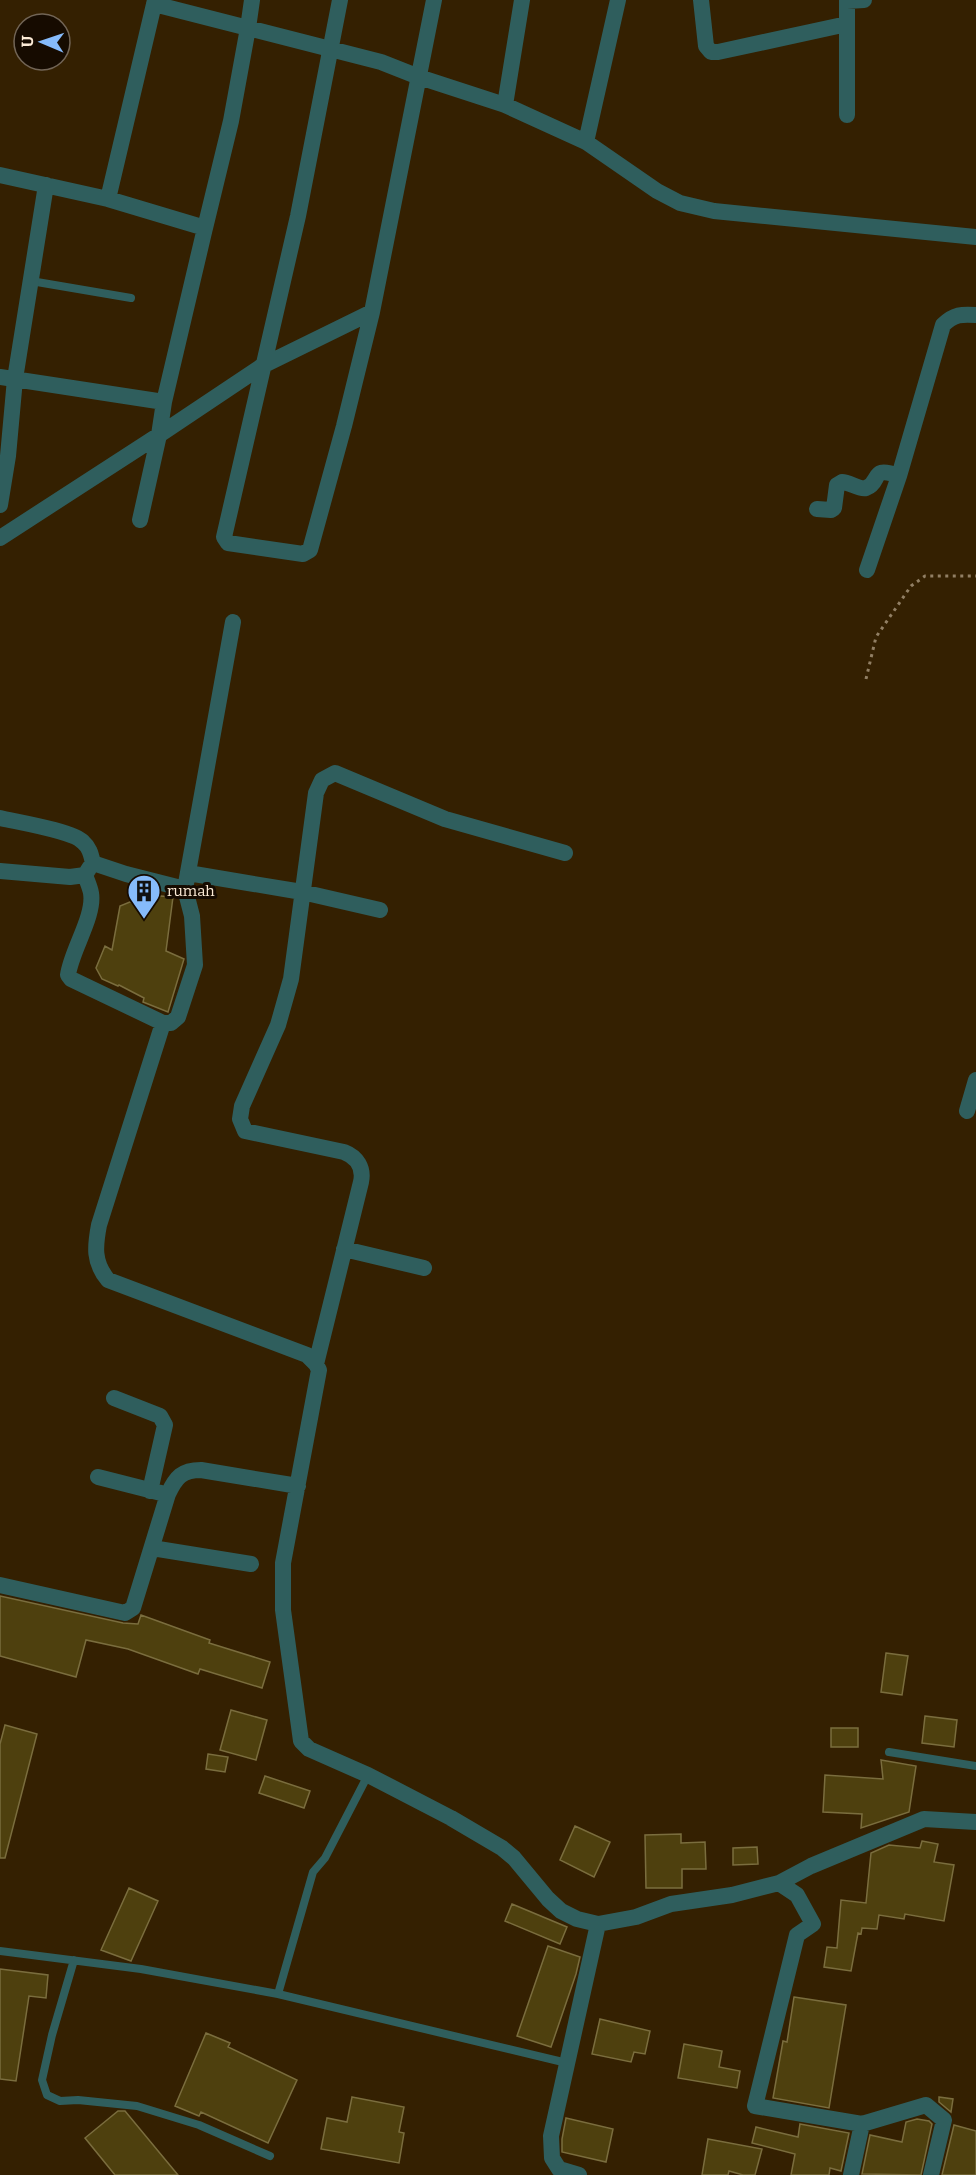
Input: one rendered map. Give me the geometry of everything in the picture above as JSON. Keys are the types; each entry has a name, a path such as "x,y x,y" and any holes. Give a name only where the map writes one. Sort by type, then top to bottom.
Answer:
{"street":[{"path":"140,520 164,402 231,121 252,0"},
{"path":"340,0 297,216 224,537 228,543 307,554 344,426 372,312 434,0"},
{"path":"505,105 522,0"},
{"path":"586,142 618,0"},
{"path":"701,0 706,46 711,51 718,52 846,24"},
{"path":"847,115 846,24 852,0"},
{"path":"108,199 154,2 381,62 505,105 586,142 657,191 680,203 714,211 976,237"},
{"path":"0,175 108,199 206,228"},
{"path":"0,505 8,456 8,378 31,281 46,185"},
{"path":"0,538 262,366 372,312"},
{"path":"867,570 899,476 943,325 951,317 962,314 976,315"},
{"path":"8,378 164,402"},
{"path":"817,509 831,510 834,508 837,485 842,482 864,488 869,487 878,474 883,472 899,476"},
{"path":"0,818 82,840 90,850 90,906 72,958 69,975 71,979 98,994 163,1023 171,1023 178,1017 195,965 192,916 186,881 233,622"},
{"path":"565,853 446,819 335,773 322,780 316,793 291,979 278,1026 249,1091 240,1119 244,1131 344,1152 355,1158 362,1170 316,1364 319,1376 283,1563 282,1592 301,1741 309,1749 368,1775 451,1818 502,1848 514,1858 561,1911 577,1919 598,1924 636,1917 671,1904 732,1895 779,1883 811,1866 924,1819 976,1822"},
{"path":"0,871 70,877 89,869 302,892 380,910"},
{"path":"163,1023 99,1225 96,1242 99,1269 108,1280 307,1355 316,1364"},
{"path":"968,1111 976,1080"},
{"path":"344,1250 424,1268"},
{"path":"114,1398 160,1416 164,1420 165,1425 150,1491"},
{"path":"0,1585 125,1613 133,1608 168,1494 181,1473 190,1470 298,1486"},
{"path":"98,1477 168,1494"},
{"path":"152,1548 251,1564"},
{"path":"779,1883 797,1895 813,1924 797,1935 755,2106 862,2124 926,2105 944,2120 932,2175"},
{"path":"579,2175 559,2169 552,2158 551,2136 598,1924"},
{"path":"851,2175 862,2124"}],"lane":[{"path":"31,281 131,298"},
{"path":"889,1752 976,1766"},
{"path":"278,1994 313,1872 325,1858 368,1775"},
{"path":"0,1951 141,1969 278,1994 567,2063"},
{"path":"74,1960 52,2035 42,2080 47,2095 60,2101 78,2100 137,2106 199,2125 270,2156"}],"path":[{"path":"866,679 876,638 911,586 925,576 976,576"}],"building":[{"path":"147,895 173,897 166,951 184,959 168,1012 143,1002 144,998 119,985 102,979 96,968 105,946 112,950 120,906"},
{"path":"0,1596 123,1623 138,1624 141,1615 210,1640 209,1643 270,1662 262,1688 200,1669 198,1674 128,1649 86,1640 76,1677 0,1656"},
{"path":"886,1653 908,1656 902,1695 881,1692"},
{"path":"231,1710 267,1720 256,1760 220,1750"},
{"path":"925,1716 957,1720 954,1747 922,1743"},
{"path":"5,1725 37,1734 5,1858 0,1858 0,1744"},
{"path":"831,1728 858,1728 858,1747 831,1747"},
{"path":"208,1754 228,1757 225,1772 206,1769"},
{"path":"881,1760 916,1766 909,1812 861,1828 862,1814 823,1812 825,1775 883,1779"},
{"path":"265,1776 310,1791 304,1808 259,1793"},
{"path":"575,1826 610,1842 594,1877 560,1860"},
{"path":"681,1834 681,1843 705,1842 706,1869 682,1869 682,1888 646,1888 645,1835"},
{"path":"922,1841 938,1844 934,1862 954,1865 944,1921 905,1914 904,1919 879,1915 877,1929 862,1928 861,1934 858,1933 851,1971 824,1967 827,1947 837,1948 841,1900 866,1903 871,1853 889,1845 920,1848"},
{"path":"757,1847 758,1864 733,1865 733,1848"},
{"path":"129,1888 158,1901 131,1961 101,1950"},
{"path":"512,1904 567,1927 560,1944 505,1921"},
{"path":"548,1946 580,1957 551,2047 517,2036"},
{"path":"0,1969 48,1975 46,1998 29,1996 16,2081 0,2079"},
{"path":"794,1997 846,2005 829,2108 773,2098 783,2041 787,2042"},
{"path":"600,2019 650,2031 645,2054 634,2052 631,2062 592,2054"},
{"path":"206,2033 230,2043 228,2047 297,2080 268,2143 201,2112 199,2116 175,2106"},
{"path":"684,2044 722,2051 719,2067 740,2071 737,2088 678,2078"},
{"path":"352,2097 404,2107 399,2132 404,2133 399,2163 321,2149 327,2118 347,2122"},
{"path":"939,2097 953,2099 951,2112 939,2102"},
{"path":"118,2111 125,2111 178,2175 115,2175 85,2138"},
{"path":"566,2118 613,2129 606,2162 562,2152"},
{"path":"917,2119 929,2121 932,2124 921,2175 862,2174 870,2135 902,2142 906,2122"},
{"path":"800,2124 849,2133 841,2171 830,2168 829,2175 791,2175 795,2154 752,2143 756,2127 798,2137"},
{"path":"954,2125 976,2131 976,2175 942,2175"},
{"path":"708,2139 762,2149 755,2175 743,2175 729,2171 728,2175 702,2175"}],"place":[{"name":"rumah","path":"144,920"}]}
